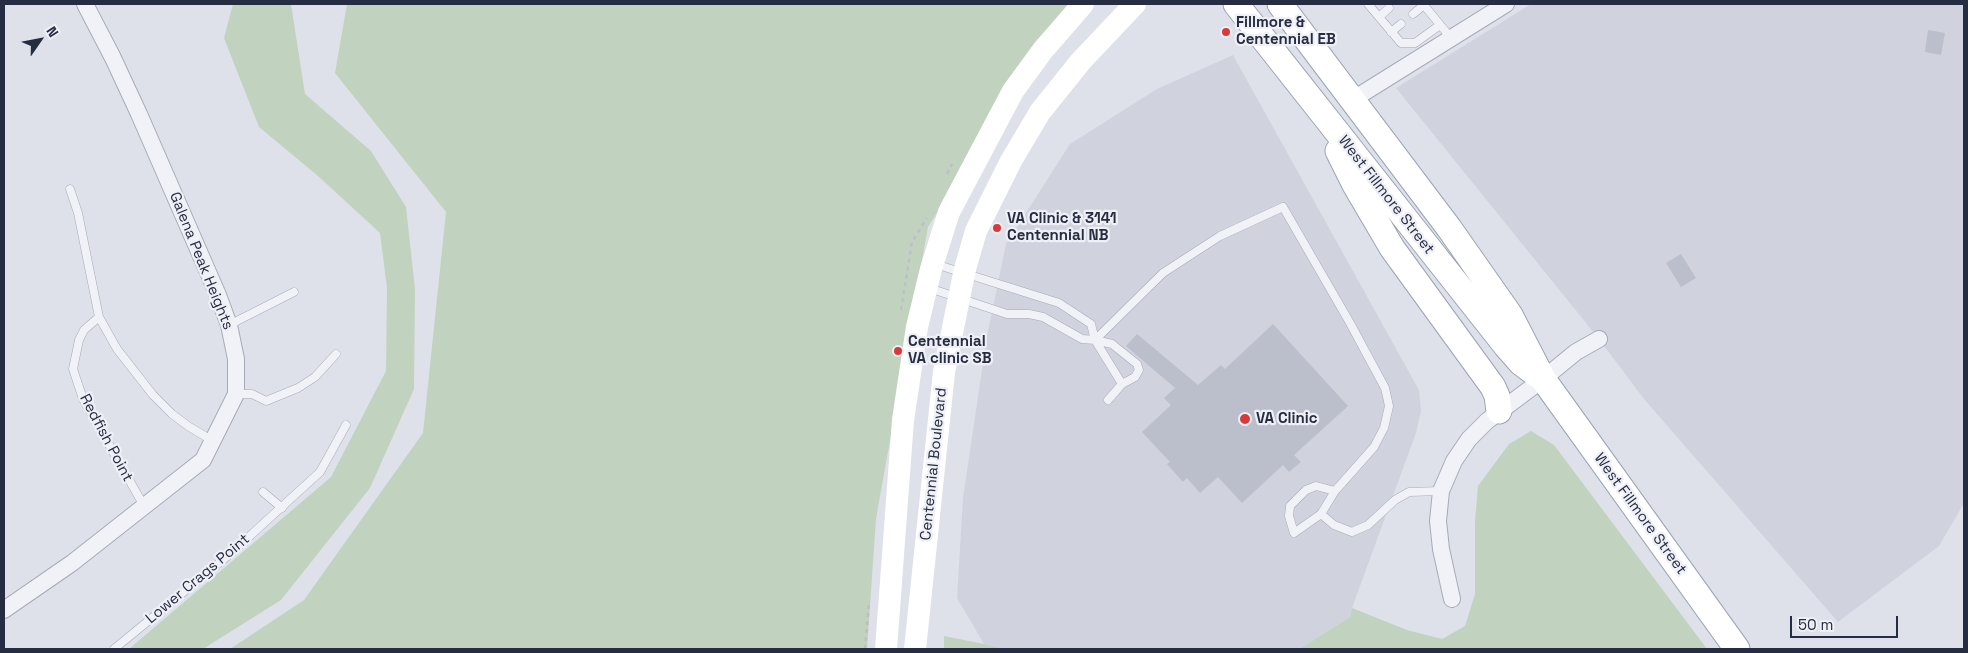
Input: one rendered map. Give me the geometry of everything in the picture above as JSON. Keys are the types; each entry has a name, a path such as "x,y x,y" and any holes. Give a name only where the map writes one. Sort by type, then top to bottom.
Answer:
{"main road":[{"path":"886,649 903,420 918,327 933,264 950,212 1012,91 1043,50 1083,4"},
{"name":"Centennial Boulevard","path":"915,649 944,372 964,274 981,218 1011,161 1040,112 1081,61 1135,4"},
{"name":"West Fillmore Street","path":"1236,4 1506,346 1527,368 1543,379"},
{"name":"West Fillmore Street","path":"1280,4 1439,215 1510,315 1543,379 1737,649"},
{"path":"1314,104 1355,185 1384,236 1488,380 1497,396 1499,411"}],"street":[{"name":"Galena Peak Heights","path":"4,610 72,563 203,460 236,394 236,359 229,325 184,215 139,114 85,4"},
{"path":"1352,100 1506,4"},
{"path":"1452,600 1438,521 1442,491 1449,471 1474,433 1499,411 1576,352 1599,339"}],"lane":[{"path":"1368,4 1401,43 1414,43 1440,25"},
{"path":"1413,14 1423,4 1451,38"},
{"path":"1378,17 1389,8"},
{"path":"1391,32 1401,24"},
{"path":"70,189 78,213 100,317 117,349 153,394 183,422 213,441"},
{"path":"1095,340 1163,274 1220,236 1283,207 1385,388 1389,406 1384,428 1374,447 1335,491 1321,514 1294,533 1289,516 1290,506 1306,490 1316,486 1335,491"},
{"path":"933,264 1059,303 1091,324 1095,340 1122,384"},
{"path":"927,287 1007,314 1029,314 1043,317 1082,340 1095,340 1112,344 1138,364 1139,370 1135,377 1122,384 1108,400"},
{"path":"229,325 294,292"},
{"name":"Redfish Point","path":"100,317 84,330 79,340 74,369 83,399 144,506"},
{"path":"236,394 252,394 266,401 298,388 315,377 336,354"},
{"name":"Lower Crags Point","path":"114,649 230,554 320,472 346,425"},
{"path":"1321,514 1334,525 1352,532 1368,525 1395,500 1409,492 1442,491"},
{"path":"263,492 282,508"}],"shaded area":[{"path":"1531,4 1964,4 1964,503 1939,546 1838,622 1644,399 1599,339 1396,88"},
{"path":"1233,55 1419,390 1421,411 1416,433 1350,617 1299,649 1005,649 984,644 957,598 963,498 987,336 1006,244 1070,144 1157,89"}],"green space":[{"path":"233,4 291,4 305,94 371,151 406,207 415,289 414,389 370,488 281,600 203,649 129,649 331,477 386,371 387,288 380,233 318,176 259,127 224,38"},
{"path":"347,4 1070,4 928,227 876,519 867,649 230,649 304,600 423,433 446,212 335,73"},
{"path":"1531,431 1554,445 1707,649 1299,649 1350,617 1352,608 1407,630 1442,639 1465,626 1475,594 1475,522 1478,486 1509,444"},
{"path":"944,636 984,644 1005,649 944,649"}],"building":[{"path":"1928,30 1945,33 1941,55 1925,52"},
{"path":"1681,254 1696,278 1681,287 1666,263"},
{"name":"VA Clinic","path":"1273,324 1348,406 1294,455 1301,462 1289,472 1283,465 1242,503 1218,477 1200,493 1187,478 1183,482 1167,464 1170,462 1142,432 1171,405 1164,398 1175,388 1126,346 1137,334 1198,385 1221,365 1225,369"}],"place":[{"name":"Fillmore & Centennial EB","path":"1226,32"},
{"name":"VA Clinic & 3141 Centennial NB","path":"997,228"},
{"name":"Centennial VA clinic SB","path":"898,351"},
{"name":"VA Clinic","path":"1245,419"}]}
